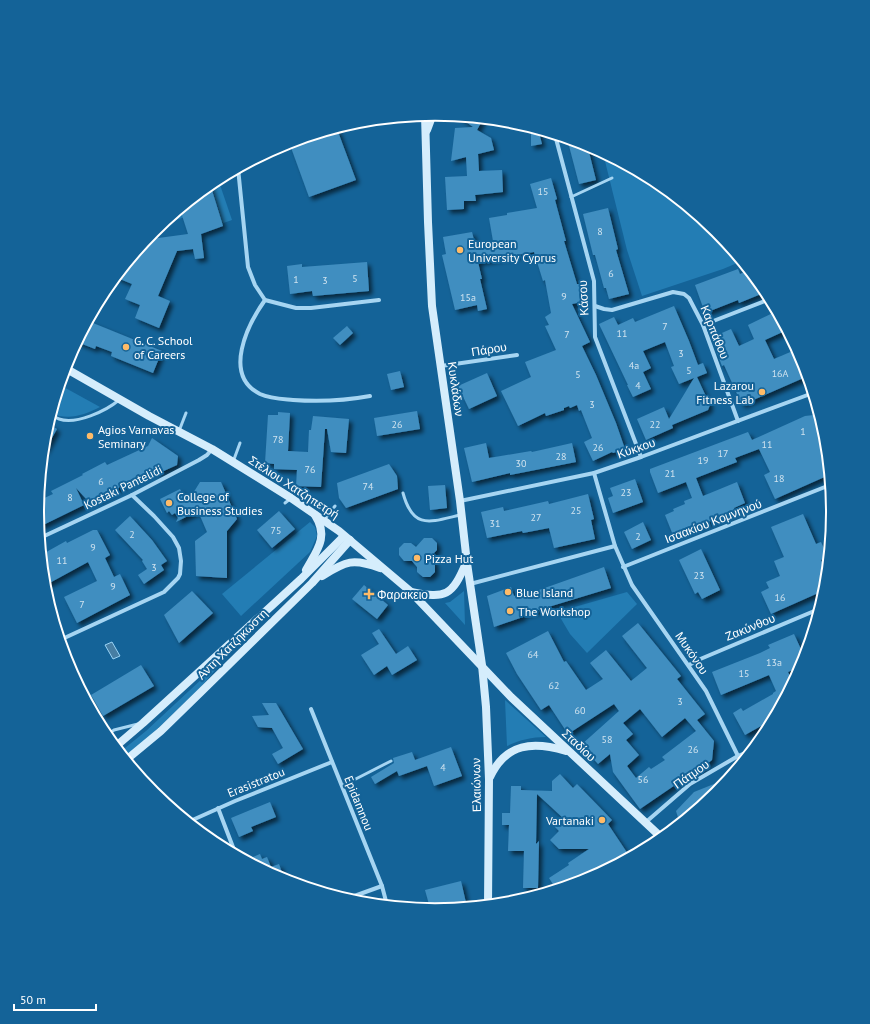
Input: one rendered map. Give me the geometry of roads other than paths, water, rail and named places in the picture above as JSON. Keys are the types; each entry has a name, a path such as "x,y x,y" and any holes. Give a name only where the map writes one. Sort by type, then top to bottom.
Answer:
{"main road":[{"name":"Κυκλάδων","path":"426,121 425,137 432,306 462,515 466,563 482,665"},
{"name":"Στέλιου Χατζηπετρή","path":"71,371 119,400 212,449 288,500 310,510 347,538 411,592 482,665"},
{"path":"301,579 314,558 322,537 320,525 315,515 310,510"},
{"name":"Αντη Χατζηκωστη","path":"120,743 347,538"},
{"name":"Αντη Χατζηκωστη","path":"130,757 161,731 312,583 347,538"},
{"path":"312,583 334,568 351,562 370,565 386,570"},
{"path":"411,592 438,596 449,592 457,584 466,563"},
{"name":"Σταδίου","path":"482,665 511,697 657,834"},
{"name":"Ελαιώνων","path":"482,665 486,707 489,779 488,900"},
{"path":"489,779 499,762 517,749 526,746 541,745 569,752"}],"street":[{"name":"Κάσου","path":"556,141 594,281 594,317 596,337 641,457"},
{"path":"239,174 248,267 255,285 265,300 296,308 312,308 379,300"},
{"name":"Καρπάθου","path":"595,306 612,310 668,293 684,294 689,298 703,326 738,421"},
{"path":"265,300 246,332 241,350 242,374 251,388 260,394 275,399 320,402 370,396"},
{"path":"703,326 764,301"},
{"name":"Πάρου","path":"441,366 517,355"},
{"name":"Κύκκου","path":"460,501 594,473 808,395"},
{"name":"Kostaki Pantelidi","path":"45,536 132,495 199,460 207,455 212,449"},
{"path":"594,473 615,546 623,566"},
{"name":"Ισαακίου Κομνηνού","path":"623,566 825,487"},
{"path":"65,638 164,592 174,584 180,574 181,561 179,548 173,537 132,495"},
{"path":"470,584 615,546"},
{"name":"Μυκόνου","path":"623,566 632,584 706,691 738,756"},
{"name":"Ζακύνθου","path":"689,665 813,611"},
{"name":"Epidamnou","path":"311,708 382,886 386,900"},
{"name":"Πάτμου","path":"645,823 690,784 741,755"},
{"name":"Erasistratou","path":"194,819 332,762"},
{"path":"218,808 233,847"},
{"path":"358,895 382,886"}],"lane":[{"path":"571,197 612,178"},
{"path":"56,417 60,419 78,419 98,413 119,400"},
{"path":"179,431 186,413"},
{"path":"233,462 240,442"},
{"path":"403,493 406,506 410,513 423,521 430,522 462,515"},
{"path":"324,520 335,506"},
{"path":"112,732 143,723"},
{"path":"342,786 392,762"}],"place":[{"name":"European University Cyprus","path":"460,250"},
{"name":"G. C. School of Careers","path":"126,347"},
{"name":"Lazarou Fitness Lab","path":"762,392"},
{"name":"Agios Varnavas Seminary","path":"90,436"},
{"name":"College of Business Studies","path":"169,503"},
{"name":"Pizza Hut","path":"417,558"},
{"name":"Blue Island","path":"508,592"},
{"name":"Φαρακειο","path":"369,594"},
{"name":"The Workshop","path":"510,611"},
{"name":"Vartanaki","path":"602,820"}]}
